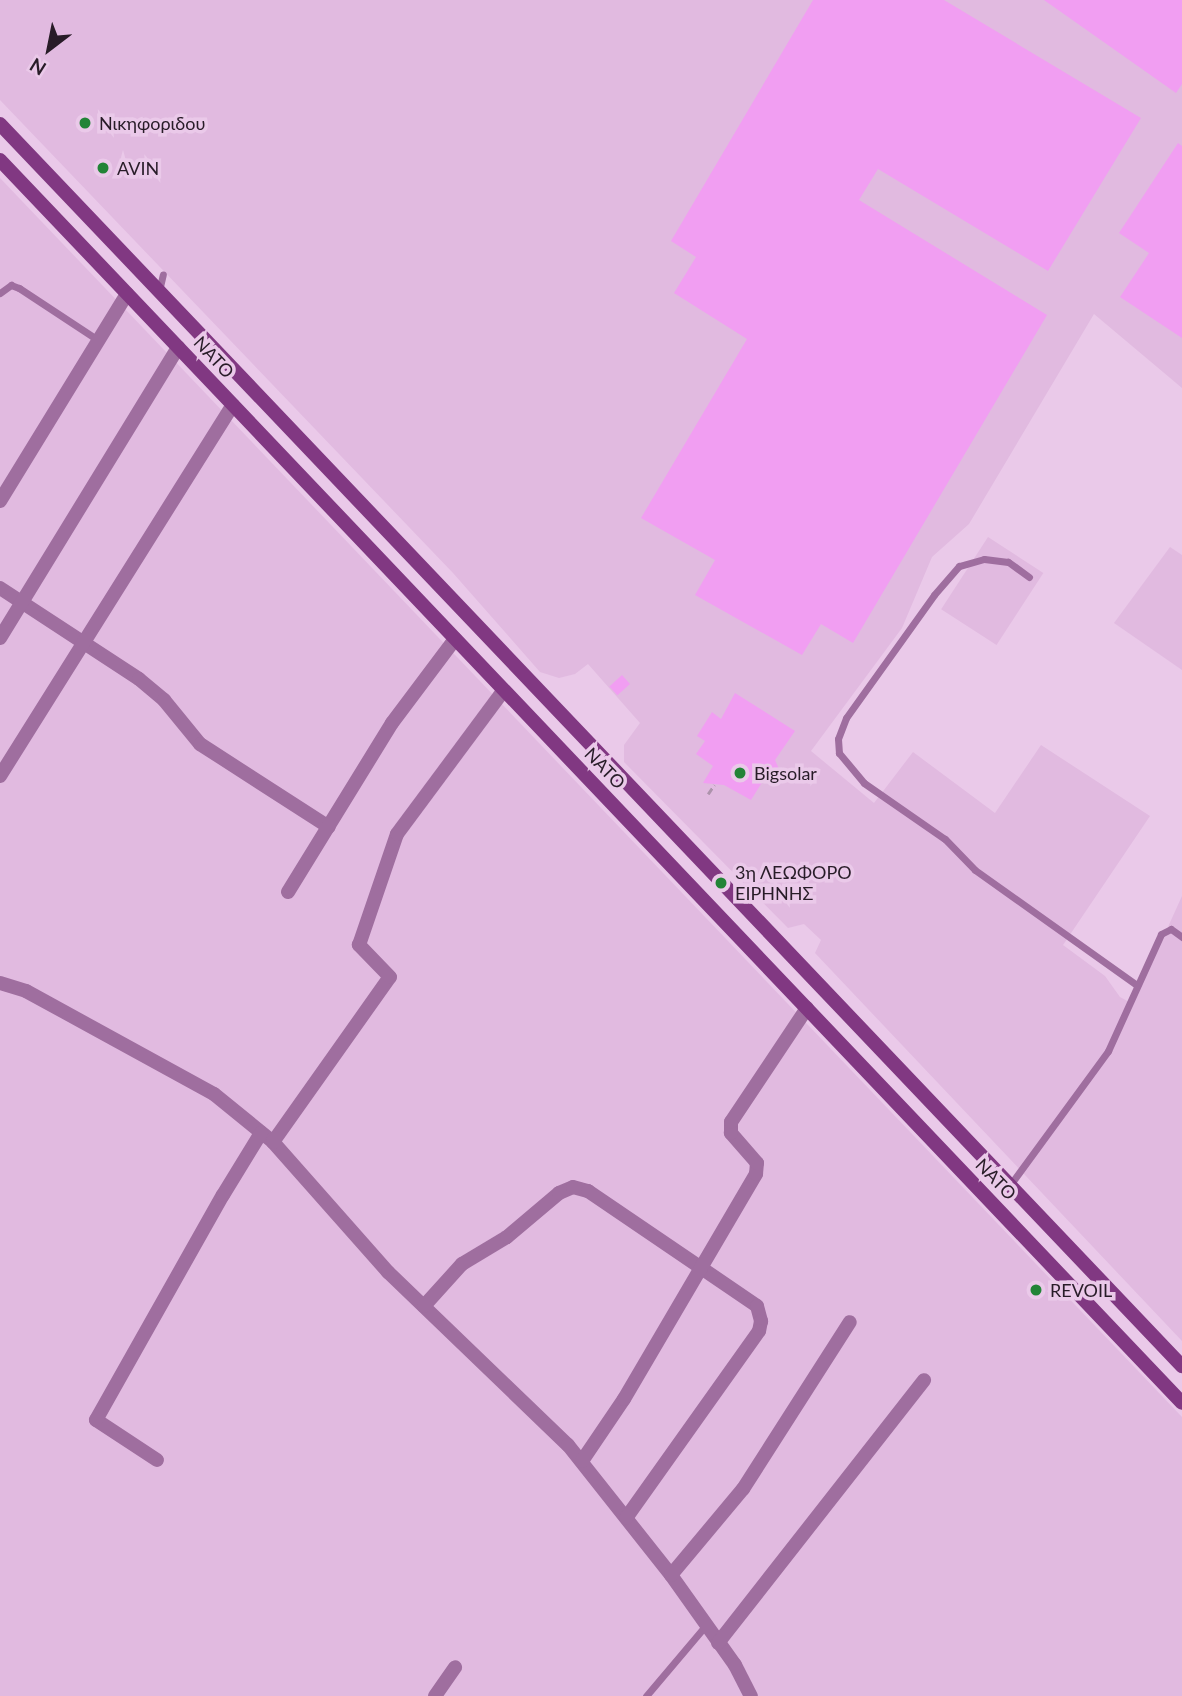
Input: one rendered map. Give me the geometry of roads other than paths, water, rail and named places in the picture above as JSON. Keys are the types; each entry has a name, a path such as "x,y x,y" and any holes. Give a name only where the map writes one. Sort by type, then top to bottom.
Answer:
{"main road":[{"name":"ΝΑΤΟ","path":"0,124 1182,1366"},
{"name":"ΝΑΤΟ","path":"0,160 1182,1403"}],"street":[{"path":"0,500 127,294"},
{"path":"0,638 178,347"},
{"path":"0,776 233,405"},
{"path":"0,588 86,643 164,700 200,744 329,827"},
{"path":"288,892 392,723 455,639"},
{"path":"157,1460 96,1420 223,1195 390,977 359,945 397,834 504,690"},
{"path":"0,983 26,991 195,1083 240,1113 267,1137 388,1272 582,1461 671,1576 735,1665 751,1696"},
{"path":"582,1461 624,1399 756,1174 757,1163 731,1133 731,1122 807,1008"},
{"path":"424,1306 462,1264 507,1237 559,1193 573,1187 588,1191 757,1307 761,1326 626,1518"},
{"path":"671,1576 743,1489 850,1322"},
{"path":"718,1643 925,1380"},
{"path":"435,1696 455,1667"}],"lane":[{"path":"159,291 163,274"},
{"path":"0,293 11,285 19,288 99,340"},
{"path":"1029,577 1008,562 984,559 959,566 940,587 846,718 838,739 839,753 864,783 945,839 985,877 1138,985"},
{"path":"1010,1185 1108,1051 1161,934 1171,929 1182,937"},
{"path":"646,1696 706,1625"}],"place":[{"name":"Νικηφοριδου","path":"85,123"},
{"name":"AVIN","path":"103,168"},
{"name":"Bigsolar","path":"740,773"},
{"name":"3η ΛΕΩΦΟΡΟ ΕΙΡΗΝΗΣ","path":"721,883"},
{"name":"REVOIL","path":"1036,1290"}]}
